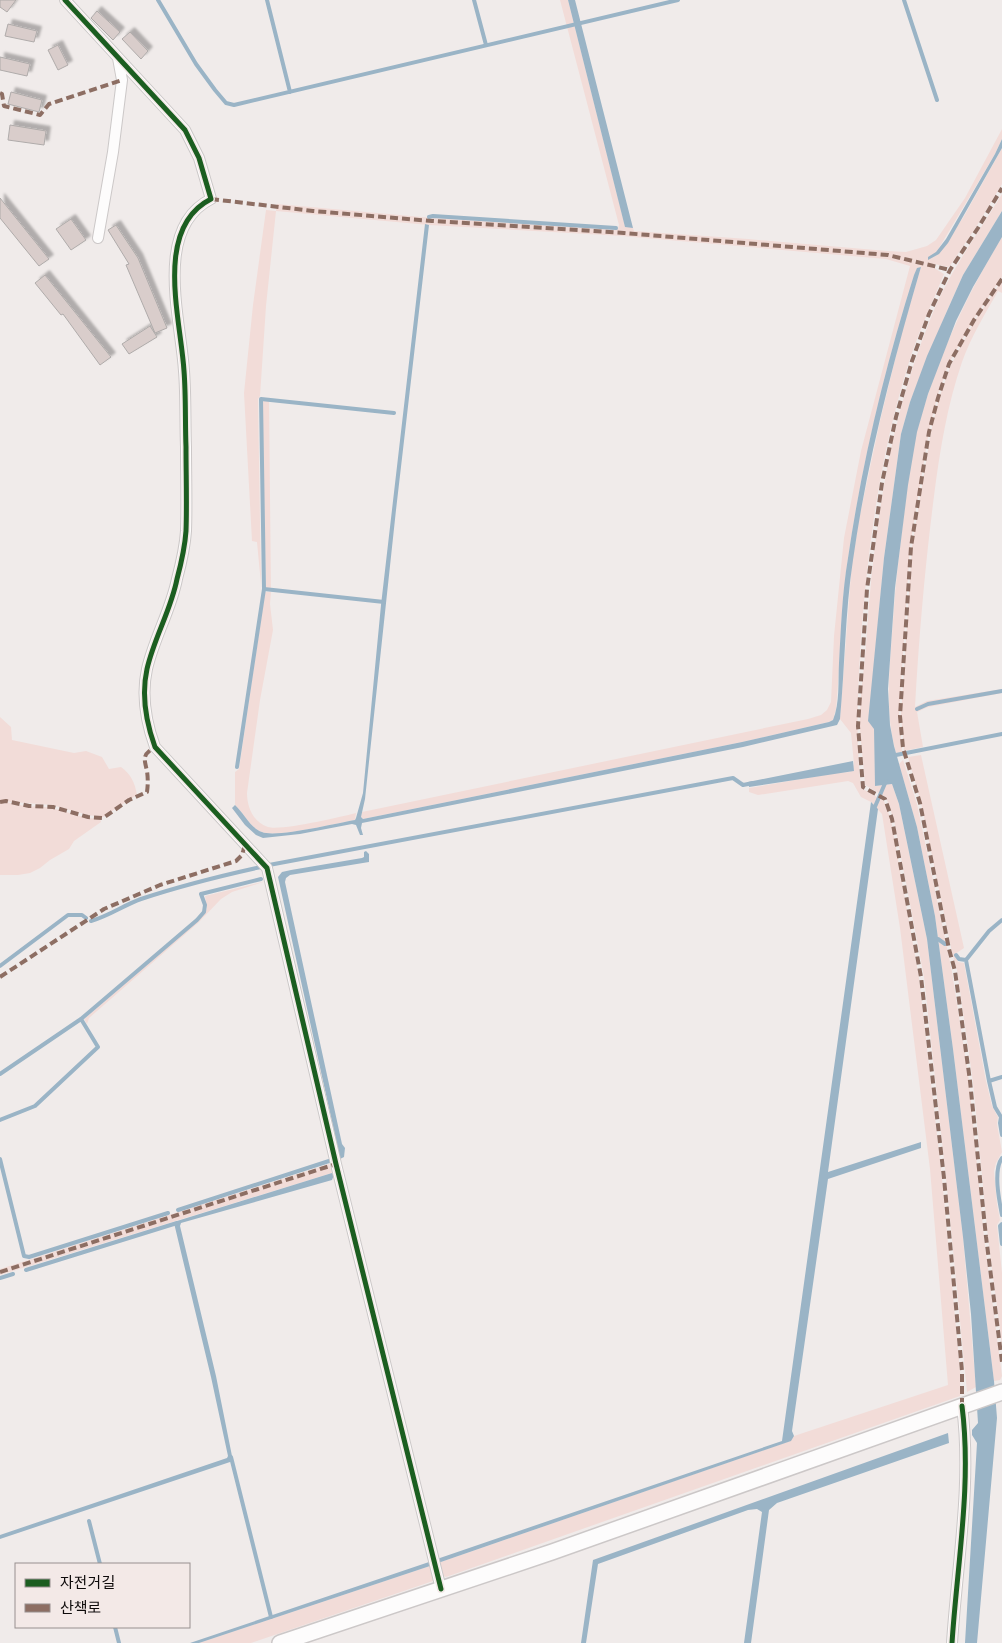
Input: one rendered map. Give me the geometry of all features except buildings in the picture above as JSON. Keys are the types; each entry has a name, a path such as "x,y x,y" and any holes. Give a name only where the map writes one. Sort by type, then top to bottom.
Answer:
{"main road":[{"path":"280,1643 552,1552 1000,1392"}],"street":[{"path":"65,0 185,130 199,158 211,199 199,205 187,220 179,240 175,267 176,307 184,370 186,532 177,581 146,670 144,691 148,728 155,747 267,868 336,1164 442,1589"},
{"path":"98,238 113,152 122,80 118,57"},
{"path":"952,1643 965,1479 967,1404"}],"shaded area":[{"path":"560,0 568,0 625,226 633,228 634,231 906,252 927,246 936,240 965,198 1002,129 1002,139 995,154 933,258 963,218 1002,148 1002,184 949,267 934,264 931,266 944,274 909,362 891,429 877,498 861,637 858,694 858,750 861,788 884,801 891,820 919,978 942,1178 960,1371 960,1396 446,1577 441,1575 438,1563 790,1441 794,1436 948,1385 930,1169 900,928 882,814 871,802 861,797 853,783 848,781 758,795 749,792 749,788 850,772 854,764 851,733 840,719 852,561 880,421 902,331 921,267 917,269 914,275 893,345 875,415 860,487 845,577 836,709 833,720 742,742 363,819 361,817 362,812 808,719 821,715 827,710 831,702 834,636 844,538 861,451 910,266 886,259 622,236 429,225 276,211 277,204 433,218 618,229 619,225"},
{"path":"1002,194 1002,211 963,275 910,402 901,434 884,558 874,664 875,786 892,784 899,804 927,939 963,1237 976,1387 967,1392 924,977 894,820 886,797 865,785 860,718 873,561 886,477 905,395 917,354 939,299 955,268"},
{"path":"266,210 276,211 266,306 260,396 258,399 261,584 257,542 252,541 244,393 253,305"},
{"path":"1002,237 1002,277 974,319 949,363 937,397 929,431 910,546 899,715 902,752 896,753 890,720 889,671 909,471 917,430 942,355 976,283"},
{"path":"1002,280 1002,293 998,291 974,335 962,362 945,428 936,479 928,549 920,627 915,707 927,701 1002,689 1002,693 928,707 917,712 923,747 904,751 901,715 912,547 931,432 939,398 951,365 975,320"},
{"path":"262,401 269,401 271,590 266,589"},
{"path":"265,592 271,592 270,604 273,630 260,700 247,793 248,804 258,822 268,827 285,827 356,813 355,820 293,832 262,832 251,824 235,805 235,772 239,769"},
{"path":"0,717 11,727 12,740 74,753 86,751 102,757 109,769 121,767 132,779 137,795 103,817 52,805 0,801"},
{"path":"921,755 964,948 955,954 958,962 964,963 986,1081 992,1106 998,1117 997,1124 1002,1152 994,1171 1000,1220 997,1225 1002,1273 1002,1345 988,1238 973,1082 957,970 921,803 908,757"},
{"path":"903,760 917,804 952,972 969,1081 984,1238 1002,1376 1000,1380 994,1381 935,916 917,827 899,764"},
{"path":"6,802 29,807 52,808 87,818 100,819 101,822 74,841 69,849 40,868 30,873 0,875 0,803"},
{"path":"266,881 232,892 221,899 198,923 89,1018 87,1024 84,1019 198,921 207,909 205,896"},
{"path":"329,1164 332,1173 0,1275 0,1269"},
{"path":"430,1566 434,1577 433,1581 251,1643 199,1643"}],"water":[{"path":"568,0 575,0 633,228 625,227"},
{"path":"1002,139 1002,148 948,243 939,254 928,260 928,257 936,252 946,239"},
{"path":"1002,211 1002,237 956,321 928,394 917,432 908,485 895,588 888,689 890,725 894,746 917,827 935,916 953,1049 997,1418 977,1643 965,1643 977,1443 972,1435 972,1430 978,1423 971,1314 963,1237 927,939 899,804 892,784 875,786 874,729 868,721 884,558 901,434 910,402 927,356 963,275"},
{"path":"425,224 429,225 365,799 361,817 363,819 742,742 833,720 838,699 844,584 860,486 875,415 893,345 914,275 917,268 921,267 873,449 859,523 850,580 840,719 837,725 743,747 362,823 363,835 360,835 356,825 352,824 300,834 263,838 256,835 245,825 232,808 235,805 254,827 262,832 269,833 307,829 355,820 356,818 363,793 381,605"},
{"path":"853,761 854,771 749,787 748,782"},
{"path":"871,802 878,809 828,1172 921,1142 921,1148 828,1179 792,1431 794,1436 791,1441 438,1563 437,1559 782,1441"},
{"path":"366,851 369,854 369,862 290,875 286,878 285,882 342,1144 345,1148 344,1157 340,1159 278,877 282,872 362,858"},
{"path":"332,1173 334,1175 332,1180 181,1223 180,1226 216,1376 233,1461 0,1539 0,1535 227,1458 211,1377 174,1223"},
{"path":"948,1433 949,1443 777,1503 769,1510 751,1643 744,1643 762,1512 757,1509 748,1510 598,1564 586,1643 581,1643 593,1560"},
{"path":"429,1562 430,1566 199,1643 190,1643"}],"waterway":[{"path":"158,0 196,64 226,103 234,105 678,0"},
{"path":"267,0 290,92"},
{"path":"474,0 486,45"},
{"path":"904,0 937,100"},
{"path":"429,217 616,228"},
{"path":"264,589 261,399 394,413"},
{"path":"237,767 264,589 384,602"},
{"path":"917,709 928,704 1002,691"},
{"path":"896,755 1002,734"},
{"path":"269,865 733,778 743,785 753,783"},
{"path":"874,809 886,781"},
{"path":"91,921 135,901 156,894 200,881 261,867"},
{"path":"0,1074 81,1019 197,920 204,912 205,905 201,894 261,879"},
{"path":"0,966 68,915 82,915 86,918"},
{"path":"956,955 959,959 966,960 989,931 1002,920"},
{"path":"938,939 945,944"},
{"path":"966,960 989,1081 995,1107 1001,1117 1002,1135"},
{"path":"0,1120 35,1106 98,1047 81,1019"},
{"path":"989,1081 1002,1077"},
{"path":"1002,1158 999,1163 997,1177 1002,1215"},
{"path":"0,1159 24,1256 29,1257 168,1213"},
{"path":"178,1210 329,1161"},
{"path":"26,1270 177,1223"},
{"path":"1002,1224 1000,1226 1002,1244"},
{"path":"0,1278 13,1274"},
{"path":"231,1457 271,1617"},
{"path":"89,1521 100,1563"},
{"path":"115,1628 119,1643"}],"marked path":[{"path":"0,93 2,94 4,106 40,115 49,104 122,80"},
{"path":"962,1406 962,1371 944,1178 921,977 892,819 885,799 863,787 858,726 867,589 882,483 896,417 912,361 929,314 950,270 1002,188"},
{"path":"211,199 313,211 432,221 624,233 888,255 950,270"},
{"path":"1002,279 974,320 949,364 929,432 911,547 900,716 903,748 920,803 955,971 970,1081 986,1237 1002,1362"},
{"path":"0,802 6,801 29,806 53,807 88,817 103,818 129,800 147,792 148,776 145,757 155,747"},
{"path":"0,977 104,909 160,885 236,861 242,855 245,845"},
{"path":"0,1272 336,1164"}],"cycle path":[{"path":"65,0 185,130 199,158 211,199 193,213 182,231 176,253 176,302 185,390 186,531 183,555 174,590 147,669 144,689 147,718 155,747 267,868 336,1164 441,1589"},
{"path":"952,1643 965,1495 965,1435 962,1406"}]}
